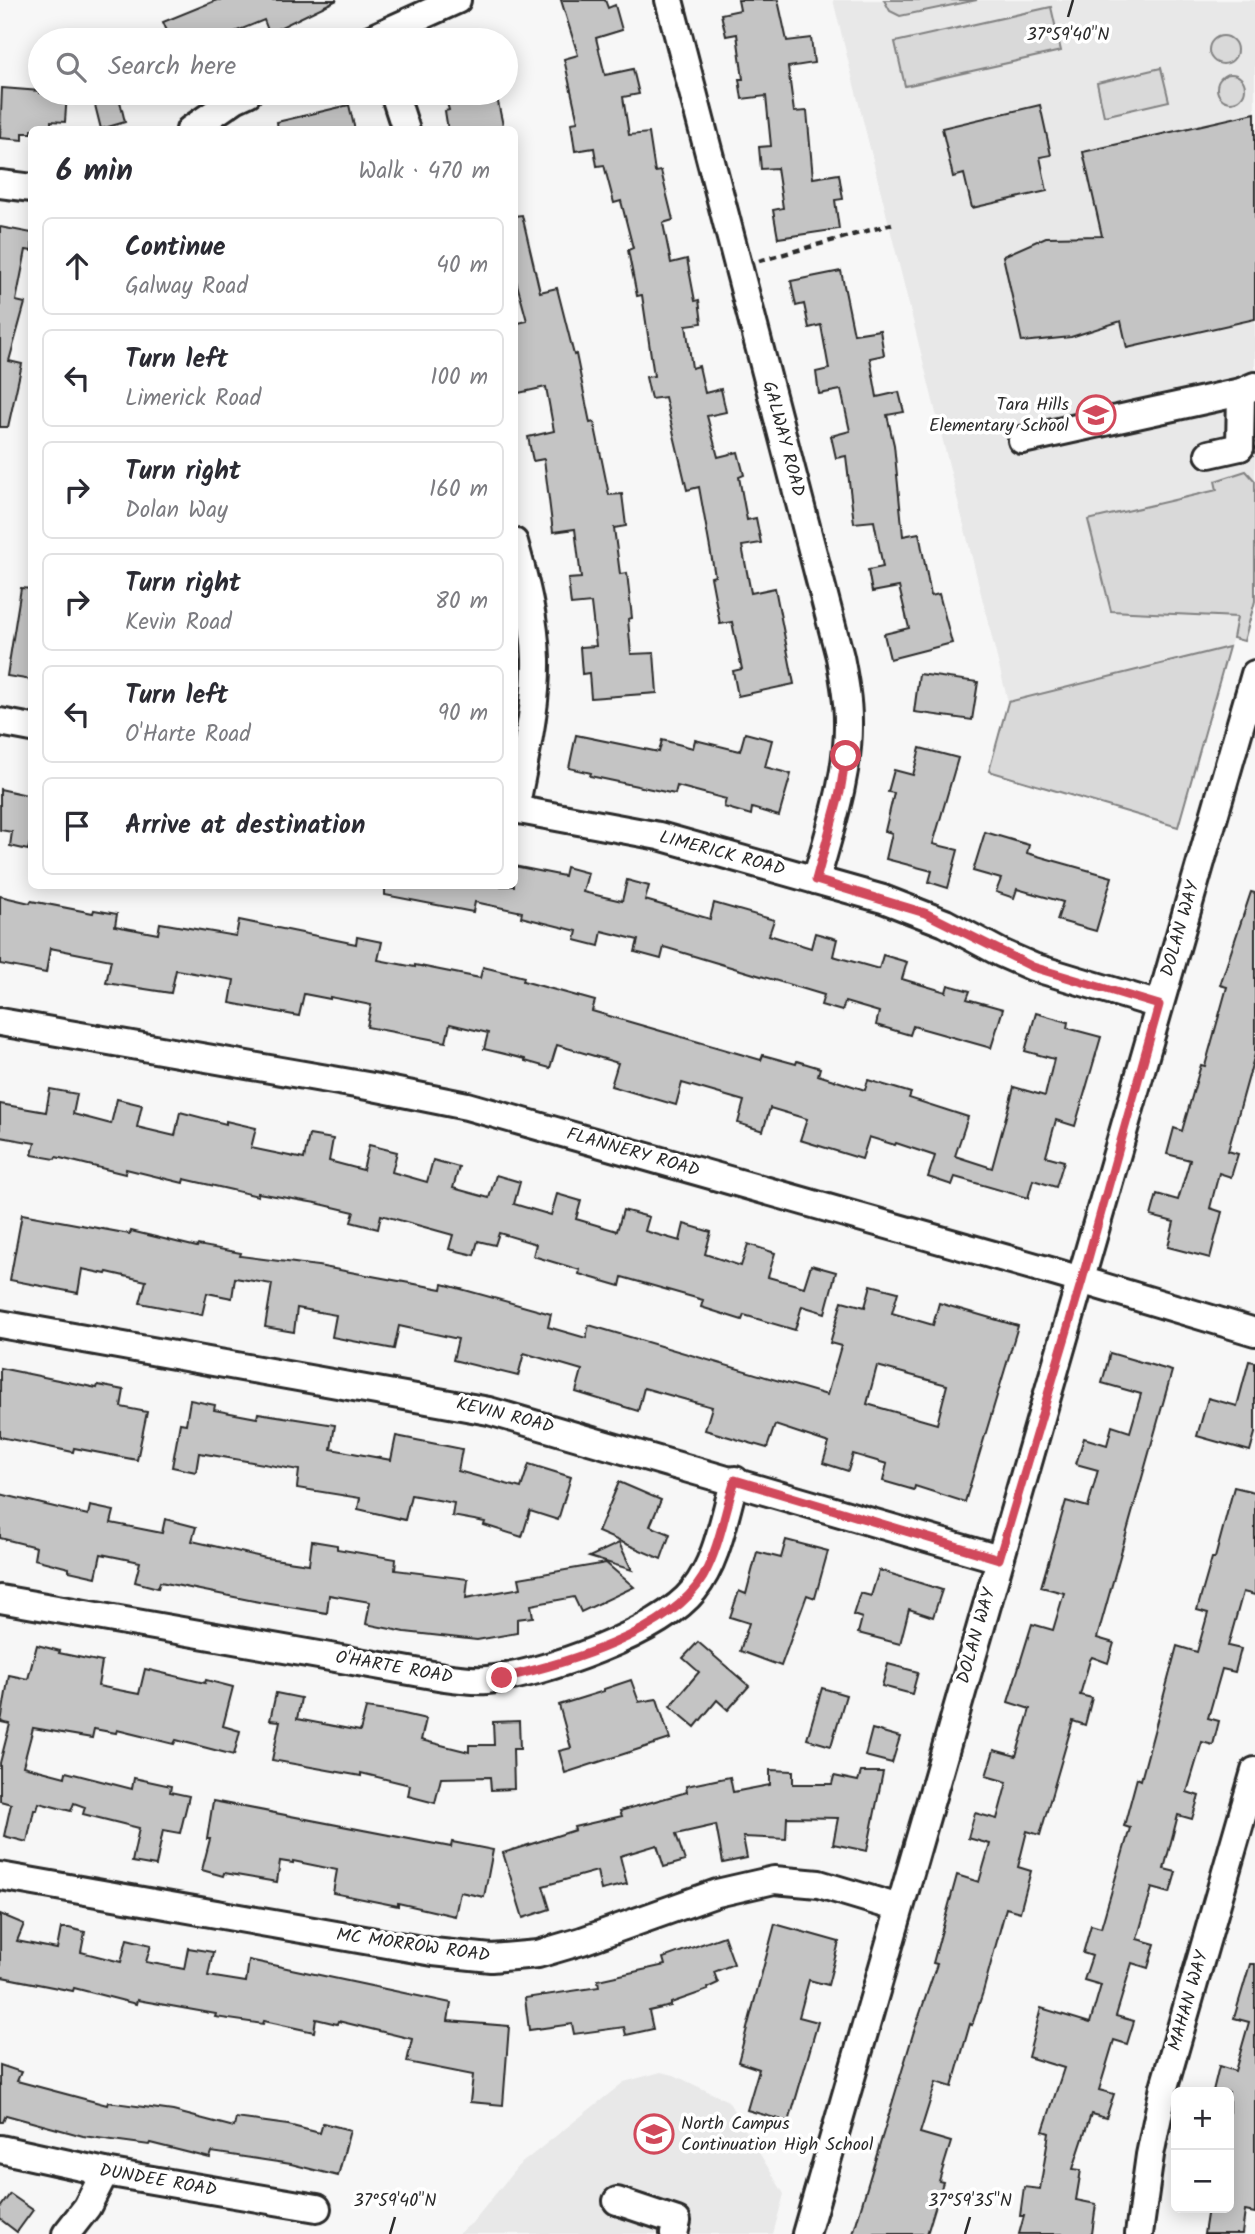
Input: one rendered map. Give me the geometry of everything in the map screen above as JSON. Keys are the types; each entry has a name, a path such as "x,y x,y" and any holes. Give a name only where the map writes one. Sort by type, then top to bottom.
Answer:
{"street":[{"path":"396,28 457,0"},
{"name":"GALWAY ROAD","path":"669,0 846,688 846,756 840,792 816,880"},
{"path":"196,126 226,105"},
{"path":"398,105 405,126"},
{"path":"0,184 28,188"},
{"path":"1022,440 1248,389 1248,453 1209,454"},
{"path":"518,558 530,605 536,660 532,715 518,792"},
{"name":"DOLAN WAY","path":"806,2234 1255,674"},
{"path":"0,722 28,727"},
{"name":"LIMERICK ROAD","path":"518,810 659,836 925,913 1033,967 1159,1005"},
{"name":"FLANNERY ROAD","path":"0,1022 467,1106 1082,1280 1255,1332"},
{"name":"KEVIN ROAD","path":"0,1324 468,1406 735,1480 999,1559"},
{"name":"O'HARTE ROAD","path":"0,1599 444,1677 485,1680 502,1678 589,1653 643,1629 685,1600 707,1569 735,1480"},
{"name":"MAHAN WAY","path":"1139,2234 1150,2155 1164,2087 1255,1772"},
{"name":"MC MORROW ROAD","path":"0,1876 433,1952 491,1958 538,1954 760,1881 804,1881 899,1908"},
{"name":"DUNDEE ROAD","path":"0,2150 105,2172 317,2208"},
{"path":"66,2234 87,2207 105,2172"},
{"path":"617,2201 677,2221 674,2234"}],"path":[{"path":"739,271 768,257 892,224"}],"shaded area":[{"name":"Tara Hills Elementary School","path":"833,0 1255,0 1255,601 1244,641 1233,638 1229,647 1008,702"},
{"path":"884,0 977,0 900,16 890,11"},
{"path":"1051,7 1061,51 905,86 895,42"},
{"path":"1223,36 1233,40 1237,50 1233,60 1223,64 1213,60 1209,50 1213,40"},
{"path":"1161,68 1169,101 1104,116 1097,83"},
{"path":"1231,74 1241,78 1245,88 1241,98 1231,102 1221,98 1217,88 1221,78"},
{"path":"1246,471 1255,481 1255,601 1244,641 1233,638 1237,617 1111,611 1088,520 1217,490 1215,481"},
{"path":"1229,647 1178,827 989,771 1008,702"},
{"name":"North Campus Continuation High School","path":"661,2072 674,2075 728,2101 784,2194 773,2234 458,2234 472,2223 518,2166 624,2082"}],"building":[{"path":"217,0 337,0 279,28 267,28 264,20 244,28 166,28 163,22"},
{"path":"561,0 605,0 608,8 615,5 622,30 596,38 605,75 633,69 639,94 623,97 629,135 649,133 655,172 661,171 673,220 663,223 671,263 687,259 695,301 699,300 702,323 686,325 692,368 699,366 705,393 721,389 726,412 707,416 718,457 738,452 744,475 739,477 747,520 756,518 761,543 742,546 751,593 775,588 794,684 738,696 733,671 742,669 732,622 720,624 711,577 715,576 699,487 687,490 665,397 651,399 646,377 654,376 642,295 637,296 628,250 633,248 621,201 614,203 604,165 597,166 594,148 575,151 571,123 578,122 564,59 578,55"},
{"path":"738,0 778,0 787,41 811,38 814,63 788,67 794,112 807,111 813,178 839,174 843,199 835,200 839,229 778,238 773,210 783,208 777,168 761,169 759,147 771,146 766,96 742,99 739,79 743,79 737,34 726,36 721,14 740,10"},
{"path":"2,88 28,90 28,105 66,105 65,122 51,121 51,126 28,126 28,133 23,133 23,140 0,138"},
{"path":"95,105 121,105 125,122 100,126"},
{"path":"349,105 354,126 278,126 277,122"},
{"path":"448,105 499,105 503,126 447,126 445,111 449,110"},
{"path":"1040,105 1051,155 1040,157 1047,191 972,208 964,174 953,177 942,128"},
{"path":"1255,113 1255,319 1127,348 1121,321 1071,337 1022,342 1003,256 1046,237 1102,236 1083,152"},
{"path":"522,215 540,292 557,288 574,355 576,354 590,423 594,422 609,495 622,494 626,526 614,528 620,574 627,573 632,618 628,619 631,654 654,653 657,693 591,698 589,673 582,674 580,647 596,646 591,603 571,605 568,579 581,578 575,529 553,532 544,459 533,461 528,437 554,431 546,387 518,393 518,323 527,321 518,288 518,216"},
{"path":"0,227 28,232 28,250 16,301 25,303 9,361 22,364 8,427 0,427"},
{"path":"841,271 854,334 880,330 884,355 870,358 877,397 899,392 904,412 887,415 894,445 903,536 919,533 931,596 939,594 952,643 890,659 884,634 909,628 899,587 872,592 868,570 883,567 874,521 854,523 846,456 836,458 831,436 850,431 841,390 819,394 816,372 829,369 821,325 809,328 804,304 796,306 791,281"},
{"path":"21,588 28,589 28,679 7,676"},
{"path":"919,674 978,682 972,720 914,712"},
{"path":"745,733 772,740 765,767 791,774 779,816 752,808 751,815 724,807 726,799 677,786 675,794 590,776 591,773 569,768 576,735 659,752 662,740 693,748 695,740 740,751"},
{"path":"920,748 958,758 933,844 958,850 948,888 929,882 932,871 886,859 892,833 885,831 894,793 888,792 894,770 913,775"},
{"path":"0,789 28,795 28,850 10,846 12,832 0,830"},
{"path":"985,832 1029,845 1027,853 1112,877 1096,931 1057,920 1063,902 1017,889 1014,898 996,892 1001,879 973,871"},
{"path":"518,867 564,876 566,867 588,873 583,892 622,901 627,880 649,886 645,900 710,919 714,903 774,920 769,935 811,948 815,933 837,939 833,956 879,969 883,955 907,962 902,979 946,992 948,985 970,991 967,999 1003,1009 991,1048 913,1026 910,1035 876,1025 879,1012 845,1002 842,1011 821,1005 824,995 664,947 661,959 635,952 638,940 602,931 599,946 575,940 577,931 521,917 522,912 475,902 473,912 385,895 385,889 518,889"},
{"path":"1251,892 1255,893 1255,1054 1228,1151 1238,1154 1231,1177 1219,1173 1210,1208 1222,1212 1210,1258 1168,1247 1174,1222 1151,1216 1157,1194 1178,1200 1190,1160 1167,1154 1174,1128 1182,1131 1201,1065 1205,1066 1227,987 1220,985"},
{"path":"0,896 93,913 94,910 117,914 115,926 158,934 160,923 236,936 239,920 356,944 357,937 382,942 378,960 480,978 483,967 524,977 523,981 595,1001 592,1011 761,1060 763,1055 796,1064 797,1061 820,1068 818,1075 865,1090 868,1080 911,1093 909,1098 968,1117 955,1156 992,1168 1014,1087 1045,1096 1054,1059 1025,1051 1036,1013 1068,1022 1067,1028 1101,1037 1075,1126 1056,1120 1046,1156 1064,1161 1056,1187 1033,1180 1028,1198 955,1177 952,1185 928,1177 935,1156 896,1143 895,1145 869,1137 862,1159 800,1140 807,1119 770,1108 763,1131 738,1123 744,1101 682,1083 676,1105 611,1086 618,1063 557,1045 550,1068 484,1049 488,1033 450,1024 446,1042 367,1027 371,1005 330,997 304,994 299,1016 230,1003 234,980 176,970 171,993 106,983 111,960 50,948 46,973 0,964"},
{"path":"50,1089 77,1094 73,1114 111,1124 117,1099 142,1105 137,1127 175,1136 180,1112 226,1124 226,1121 256,1128 251,1148 304,1159 309,1135 333,1139 329,1161 363,1170 369,1145 397,1152 392,1172 427,1182 433,1160 459,1167 453,1188 489,1198 496,1175 520,1182 514,1204 551,1215 557,1194 581,1201 576,1219 617,1231 623,1210 649,1217 645,1231 680,1241 684,1224 711,1232 705,1254 741,1266 748,1244 775,1253 768,1277 804,1287 811,1265 836,1272 825,1313 802,1306 795,1330 744,1315 742,1320 701,1307 703,1300 622,1277 620,1286 579,1274 580,1270 533,1256 536,1244 499,1233 495,1245 478,1241 474,1255 449,1249 453,1235 381,1215 378,1229 351,1222 354,1212 258,1193 258,1196 184,1179 183,1183 126,1169 125,1174 56,1157 32,1155 35,1143 0,1137 0,1104 46,1112"},
{"path":"22,1214 130,1234 131,1231 197,1247 198,1245 241,1253 240,1256 318,1266 442,1289 443,1284 551,1314 548,1327 586,1338 589,1325 827,1395 841,1346 830,1343 842,1301 865,1307 871,1285 898,1292 892,1313 933,1325 939,1303 1018,1326 965,1502 915,1486 914,1490 883,1481 887,1464 853,1454 848,1471 823,1463 829,1443 775,1425 767,1448 705,1430 712,1407 644,1388 638,1411 576,1392 582,1370 524,1353 518,1376 453,1360 458,1339 399,1326 394,1349 332,1337 336,1315 297,1308 294,1332 265,1327 272,1284 235,1278 232,1298 207,1293 202,1315 140,1303 146,1281 107,1272 106,1274 82,1269 78,1293 10,1280","holes":["877,1366 947,1385 937,1424 867,1404"]},
{"path":"1110,1353 1172,1371 1097,1638 1114,1643 1108,1663 1092,1657 1090,1660 1080,1695 1092,1698 1085,1725 1073,1721 1040,1835 1027,1831 1018,1867 1031,1871 1020,1912 1006,1908 983,1992 972,2025 970,2024 952,2087 936,2082 920,2133 951,2142 939,2181 943,2182 927,2234 853,2234 913,2034 937,1964 933,1963 957,1875 979,1882 990,1844 968,1838 975,1813 997,1819 1007,1782 986,1776 994,1750 1016,1756 1030,1709 1008,1702 1032,1624 1053,1630 1064,1593 1041,1587 1066,1501 1088,1507 1098,1470 1076,1464 1084,1438 1107,1445 1112,1426 1130,1432 1141,1394 1102,1383"},
{"path":"1249,1361 1255,1362 1255,1433 1250,1451 1197,1436 1208,1398 1237,1406"},
{"path":"0,1368 97,1388 98,1385 124,1390 121,1407 147,1412 137,1460 74,1448 73,1452 0,1437"},
{"path":"190,1400 215,1405 214,1410 257,1418 258,1413 335,1425 331,1449 391,1460 396,1436 462,1449 458,1471 521,1488 529,1464 571,1477 558,1520 530,1511 522,1537 484,1525 485,1522 452,1516 454,1503 411,1495 405,1520 358,1509 360,1498 297,1488 299,1470 199,1453 196,1472 172,1467 180,1423 186,1424"},
{"path":"619,1482 661,1500 650,1526 670,1534 661,1559 598,1532"},
{"path":"1234,1487 1255,1492 1255,1595 1243,1592 1228,1646 1241,1649 1235,1672 1222,1669 1208,1718 1219,1721 1213,1745 1202,1742 1187,1792 1199,1796 1192,1819 1178,1815 1164,1869 1176,1872 1170,1893 1152,1888 1137,1939 1155,1944 1148,1968 1132,1963 1116,2016 1134,2021 1127,2044 1114,2040 1099,2090 1114,2094 1106,2118 1091,2114 1073,2169 1081,2170 1076,2200 1096,2204 1092,2234 1019,2234 1024,2216 1020,2216 1024,2187 1040,2189 1049,2133 1043,2131 1064,2068 1028,2057 1041,2008 1090,2023 1101,1985 1084,1980 1092,1956 1083,1953 1091,1925 1101,1928 1130,1828 1124,1826 1137,1778 1141,1780 1177,1646 1197,1652 1208,1613 1197,1610 1212,1558 1215,1558"},
{"path":"0,1494 88,1515 90,1506 114,1511 111,1523 162,1533 165,1519 196,1527 192,1541 266,1558 309,1564 312,1541 337,1545 337,1549 396,1559 395,1570 468,1579 466,1598 521,1588 519,1578 606,1563 634,1587 581,1612 574,1597 531,1605 533,1617 517,1619 517,1633 477,1640 405,1632 366,1624 370,1602 329,1595 327,1613 160,1582 158,1588 135,1582 140,1562 101,1554 96,1577 69,1571 69,1568 34,1559 36,1547 0,1538"},
{"path":"786,1540 828,1551 815,1598 807,1595 781,1666 740,1651 749,1623 730,1617 739,1591 746,1594 757,1552 781,1558"},
{"path":"619,1543 632,1570 589,1557"},
{"path":"879,1570 942,1590 933,1617 909,1609 900,1644 858,1633 862,1618 853,1615 860,1593 871,1596"},
{"path":"698,1642 749,1686 728,1710 717,1700 695,1727 670,1706 699,1672 683,1658"},
{"path":"37,1645 60,1651 59,1653 102,1662 98,1686 139,1694 145,1669 233,1687 223,1726 240,1731 234,1755 176,1740 174,1744 117,1730 116,1733 94,1729 92,1738 33,1728 23,1766 65,1777 66,1772 132,1789 134,1778 171,1786 170,1792 189,1796 180,1833 163,1830 156,1866 132,1862 139,1828 83,1814 85,1807 74,1803 71,1811 39,1803 37,1810 34,1810 27,1842 4,1836 11,1804 0,1801 0,1763 10,1724 1,1722 9,1675 28,1679"},
{"path":"888,1664 918,1672 912,1694 882,1686"},
{"path":"631,1680 639,1702 657,1699 670,1739 565,1773 559,1751 571,1748 559,1705"},
{"path":"822,1688 846,1695 831,1746 807,1739"},
{"path":"276,1693 301,1698 297,1719 360,1731 366,1708 426,1719 421,1740 469,1752 469,1745 494,1745 493,1722 519,1721 520,1749 513,1749 514,1789 491,1790 490,1777 441,1778 435,1803 408,1796 410,1785 361,1773 361,1776 272,1760 280,1721 270,1720"},
{"path":"872,1729 900,1737 892,1763 865,1756"},
{"path":"770,1770 793,1771 793,1784 832,1784 834,1776 858,1781 861,1772 883,1772 867,1851 833,1844 838,1818 787,1817 786,1839 743,1837 747,1858 723,1863 716,1825 676,1834 685,1861 664,1867 657,1845 620,1856 627,1884 601,1890 597,1871 543,1886 550,1909 523,1918 503,1853 575,1830 574,1827 622,1816 620,1811 687,1792 686,1786 730,1777 733,1792 770,1785"},
{"path":"213,1801 451,1847 452,1842 493,1850 484,1897 460,1892 455,1916 398,1903 398,1906 333,1893 337,1870 293,1861 280,1861 277,1882 224,1873 223,1876 202,1870 210,1839 207,1839"},
{"path":"0,1914 24,1924 17,1941 57,1949 61,1928 69,1928 85,1932 81,1952 121,1962 127,1939 151,1945 146,1962 184,1969 188,1948 213,1952 208,1976 246,1982 249,1960 451,2003 448,2021 509,2026 503,2105 470,2102 473,2075 407,2062 412,2039 338,2021 337,2024 316,2019 314,2032 264,2021 263,2024 215,2017 216,2014 137,2000 136,2004 74,1988 73,1991 2,1977 0,1981"},
{"path":"775,1924 839,1942 828,1985 809,1980 799,2017 818,2022 789,2122 747,2110 759,2069 738,2062"},
{"path":"724,1936 734,1964 714,1972 718,1983 707,1988 708,1990 671,2003 671,2006 649,2011 653,2029 626,2035 624,2027 574,2034 572,2024 529,2030 525,1998 599,1987 598,1980 665,1965 663,1958"},
{"path":"1250,1964 1255,1964 1255,2213 1245,2211 1242,2234 1204,2234 1207,2213 1234,2213 1234,2087 1214,2087 1219,2066 1235,2071 1249,2022 1234,2018"},
{"path":"0,2065 21,2072 17,2081 107,2105 108,2102 173,2111 234,2127 236,2118 288,2125 320,2133 323,2123 350,2130 338,2176 291,2164 212,2152 210,2158 150,2143 83,2136 6,2115 3,2122 0,2122"},
{"path":"10,2194 33,2210 17,2232 0,2219 0,2208"}],"place":[{"name":"Tara Hills Elementary School","path":"1096,415"},
{"name":"North Campus Continuation High School","path":"654,2134"}],"route":[{"path":"502,1678 589,1653 643,1629 685,1600 707,1569 735,1480 999,1559 1082,1280 1159,1005 1033,967 925,913 816,880 840,792 846,756"}]}
